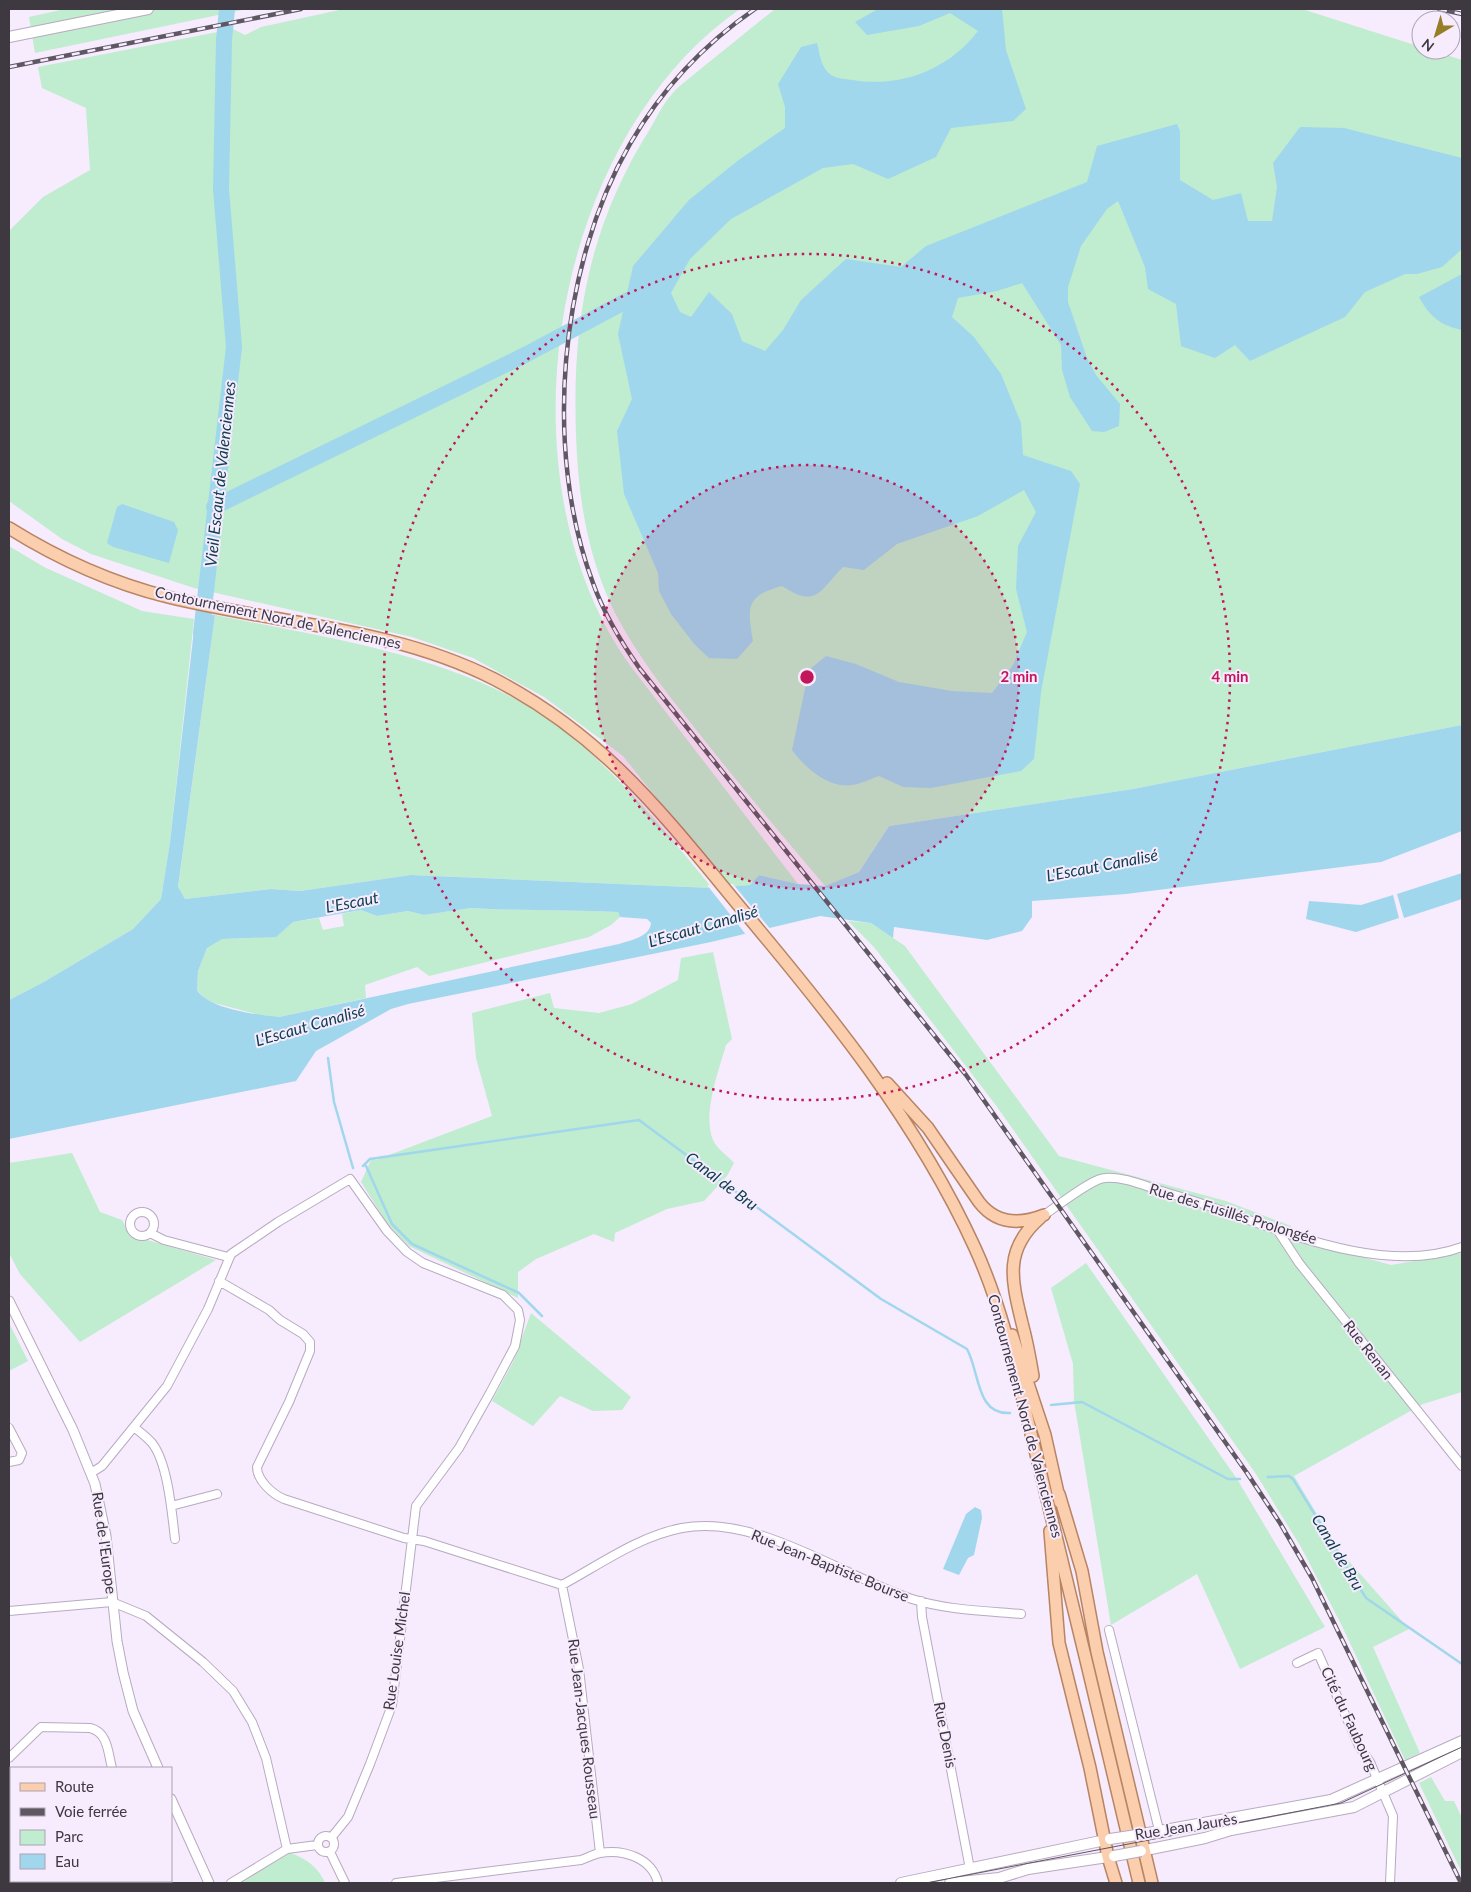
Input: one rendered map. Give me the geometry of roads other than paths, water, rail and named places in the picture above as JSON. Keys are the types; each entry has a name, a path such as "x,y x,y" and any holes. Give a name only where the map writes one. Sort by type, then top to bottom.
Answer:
{"main road":[{"path":"9,37 148,9"},
{"name":"Contournement Nord de Valenciennes","path":"9,528 85,568 138,588 180,600 378,637 433,654 493,678 550,712 601,751 651,800 776,949 855,1049 901,1113 927,1156 968,1232 995,1298 1049,1507 1139,1883"},
{"path":"855,1049 922,1120 986,1210 998,1218 1012,1221 1031,1220 1044,1215"},
{"path":"1044,1215 1022,1239 1014,1256 1012,1273 1045,1435 1059,1494 1082,1571 1097,1652 1152,1883"},
{"path":"995,1298 1012,1334 1045,1435"},
{"path":"1059,1494 1067,1544 1074,1613"},
{"path":"1049,1507 1057,1632 1108,1840 1116,1883"},
{"name":"Rue Jean Jaurès","path":"901,1883 1159,1830 1230,1820 1331,1800 1410,1767 1462,1742"},
{"name":"Rue Jean Jaurès","path":"950,1883 998,1878 1036,1868 1111,1857 1205,1838 1231,1830 1352,1808 1383,1794 1462,1752"}],"street":[{"name":"Rue des Fusillés Prolongée","path":"1044,1215 1098,1180 1106,1178 1122,1180 1212,1205 1278,1231 1389,1256 1432,1255 1462,1247"},
{"path":"91,1473 102,1466 166,1386 208,1309 228,1257 235,1250 350,1179 387,1231 410,1255 423,1263 503,1295 519,1315 519,1333 515,1346 459,1448 416,1506 410,1540"},
{"name":"Rue Renan","path":"1278,1231 1300,1264 1462,1466"},
{"path":"150,1233 164,1240 228,1257"},
{"path":"219,1281 269,1310 280,1320 303,1334 310,1342 310,1351 289,1402 258,1464 257,1473 275,1494 284,1499 410,1540 424,1541 562,1585"},
{"name":"Rue de l'Europe","path":"9,1301 73,1430 91,1473 103,1516 118,1648 127,1689 138,1724 158,1767"},
{"path":"134,1427 155,1449 169,1492 175,1539"},
{"path":"9,1428 22,1453 19,1460 9,1462"},
{"path":"171,1506 217,1494"},
{"name":"Rue Jean-Baptiste Bourse","path":"562,1585 658,1535 679,1528 709,1526 738,1530 786,1545 922,1602 1021,1614"},
{"name":"Rue Louise Michel","path":"331,1838 348,1817 392,1705 410,1540"},
{"name":"Rue Jean-Jacques Rousseau","path":"562,1585 579,1669 600,1853"},
{"path":"9,1611 112,1602 138,1611 153,1621 215,1673 241,1702 255,1728 266,1758 286,1849"},
{"name":"Rue Denis","path":"922,1602 922,1617 970,1868"},
{"path":"1109,1630 1159,1830"},
{"name":"Cité du Faubourg","path":"1297,1662 1318,1653 1359,1746 1370,1762 1377,1780"},
{"path":"9,1758 41,1727 90,1728 98,1730 104,1738 112,1767"},
{"path":"1377,1780 1393,1812 1390,1883"},
{"path":"172,1801 209,1883"},
{"path":"317,1845 324,1836 331,1838 334,1845 330,1852"},
{"path":"231,1883 286,1849 317,1845"},
{"path":"317,1845 322,1852 330,1852"},
{"path":"330,1852 345,1883"},
{"path":"396,1883 581,1860 600,1853 624,1854 638,1858 651,1868 658,1883"}],"water":[{"path":"878,9 1002,9 1006,50 1026,109 1013,121 951,128 936,157 888,179 853,164 823,168 731,219 690,259 671,293 680,312 691,317 709,292 732,314 742,341 765,351 783,330 801,300 846,259 901,267 926,246 1087,182 1097,146 1177,124 1180,131 1180,180 1213,200 1241,193 1248,221 1272,221 1277,187 1273,163 1300,127 1344,128 1462,158 1462,249 1442,267 1417,274 1405,274 1365,292 1345,317 1250,361 1235,345 1215,358 1181,346 1176,304 1148,289 1145,267 1118,201 1107,209 1081,246 1068,287 1068,302 1087,358 1096,375 1120,404 1119,426 1104,432 1092,431 1070,397 1062,370 1061,345 1022,283 997,291 958,298 952,317 974,337 1001,374 1021,423 1023,455 1071,471 1080,484 1041,692 1034,759 1021,771 931,788 903,787 879,776 859,784 835,784 810,770 792,750 809,670 826,656 856,664 899,682 952,691 992,693 1013,665 1027,632 1016,589 1018,546 1036,512 1024,490 978,516 897,544 864,570 843,567 817,594 803,596 782,586 761,594 755,599 750,611 753,641 737,659 709,658 695,645 671,614 659,591 658,573 624,494 617,431 632,399 618,334 633,266 689,200 740,159 785,128 785,107 778,84 801,47 817,43 823,66 835,77 870,82 888,81 922,73 938,66 966,45 978,31 950,13 919,26 867,35 855,22"},
{"path":"1462,274 1462,330 1448,326 1436,319 1427,310 1419,297"},
{"path":"122,504 174,522 178,530 169,563 113,547 107,543 117,507"},
{"path":"196,612 215,615 178,887 185,899 271,889 300,891 411,875 712,888 750,885 759,875 798,884 825,886 859,872 889,826 1133,789 1462,725 1462,831 1381,862 1126,894 1032,901 1032,917 1022,931 987,940 894,927 893,938 871,923 820,916 711,942 408,1004 391,1009 316,1051 296,1081 9,1139 9,1000 42,983 133,929 161,899 170,842","holes":["471,908 618,912 620,917 647,919 651,923 650,928 644,935 619,944 279,1017 234,1010 212,1002 203,997 197,990 198,971 207,948 222,939 276,937 293,922 361,910 377,916 408,911 424,915"]},
{"path":"1462,873 1462,899 1404,918 1397,894"},
{"path":"1393,895 1399,918 1356,932 1306,919 1309,901 1361,905"},
{"path":"975,1507 981,1510 982,1518 974,1555 968,1558 959,1575 943,1569 966,1514"}],"waterway":[{"name":"Vieil Escaut de Valenciennes","path":"201,634 234,347 221,189 224,40 227,9"},
{"path":"214,507 527,354 628,300"},
{"path":"328,1058 334,1102 353,1168"},
{"name":"Canal de Bru","path":"363,1166 370,1159 639,1120 881,1299 967,1349 985,1400 999,1412 1010,1413"},
{"name":"Canal de Bru","path":"366,1166 392,1224 412,1244 519,1293 542,1316"},
{"name":"Canal de Bru","path":"1051,1405 1082,1402 1228,1479 1240,1479"},
{"name":"Canal de Bru","path":"1268,1477 1289,1476 1293,1479 1366,1598 1462,1664"}],"tram line":[{"path":"926,1883 1341,1803 1462,1747"}],"railway":[{"path":"9,67 301,9"},
{"path":"755,9 718,37 701,53 655,105 630,144 606,193 587,246 574,302 566,360 564,418 568,476 577,531 593,583 602,606 614,628 640,669 966,1075 1247,1473 1280,1523 1312,1578 1461,1883"},
{"path":"1439,9 1462,14"}],"water label":[{"name":"L'Escaut Canalisé","path":"1102,865"},
{"name":"L'Escaut","path":"352,902"},
{"name":"L'Escaut Canalisé","path":"703,926"},
{"name":"L'Escaut Canalisé","path":"310,1025"}]}
